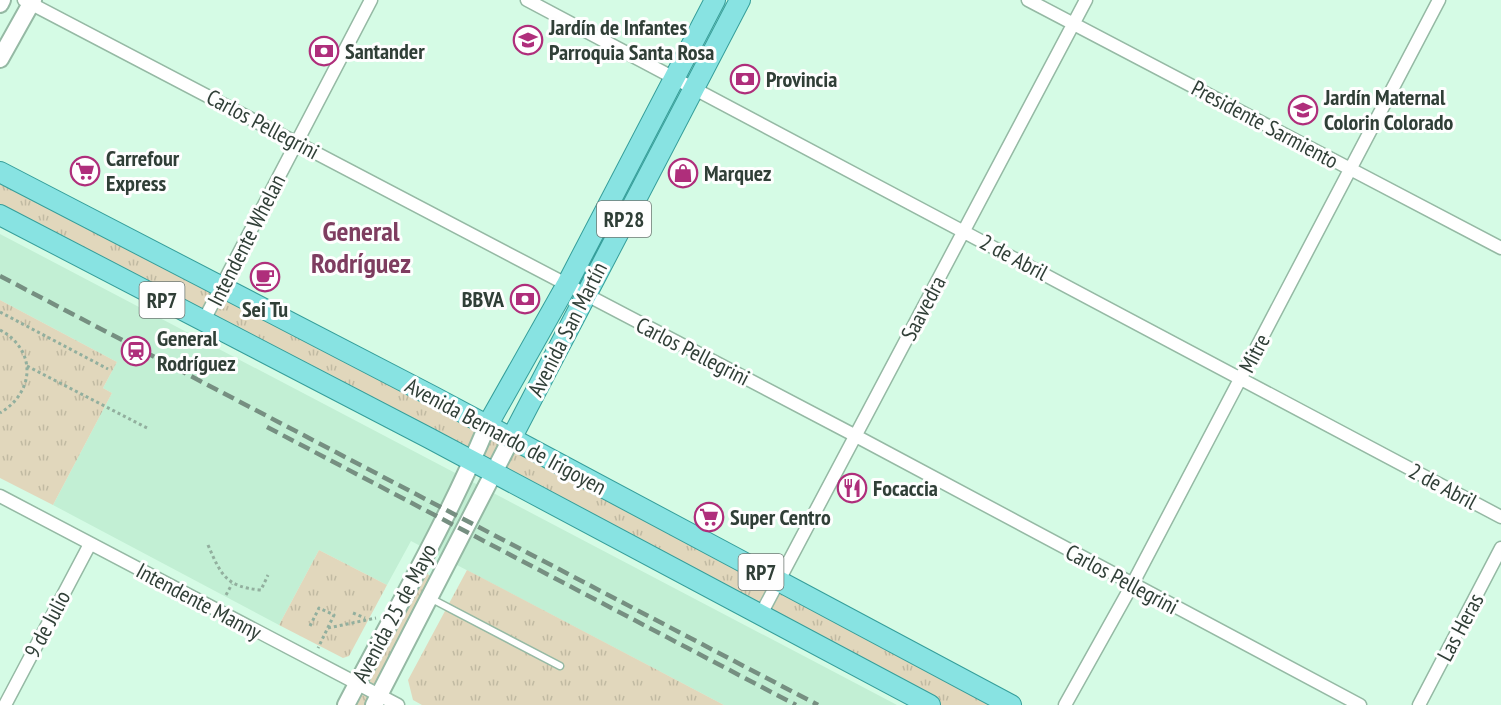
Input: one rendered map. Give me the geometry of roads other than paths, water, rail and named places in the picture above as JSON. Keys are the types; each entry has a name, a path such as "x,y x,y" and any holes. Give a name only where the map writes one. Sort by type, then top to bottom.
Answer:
{"main road":[{"path":"0,4 2,0"},
{"name":"Avenida San Martín","path":"442,521 488,426 566,286 715,0"},
{"name":"Avenida San Martín","path":"462,532 740,0"},
{"path":"0,59 29,1"},
{"name":"Avenida Bernardo de Irigoyen","path":"0,172 488,426 1011,705"},
{"name":"Avenida Bernardo de Irigoyen","path":"0,215 473,461 930,705"},
{"name":"Avenida 25 de Mayo","path":"346,705 442,521"},
{"name":"Avenida 25 de Mayo","path":"376,700 462,532"}],"street":[{"name":"Intendente Whelan","path":"204,320 371,0"},
{"name":"2 de Abril","path":"527,0 1501,517"},
{"name":"Presidente Sarmiento","path":"1028,0 1501,248"},
{"name":"Saavedra","path":"760,616 1086,0"},
{"name":"Mitre","path":"1065,705 1132,585 1439,0"},
{"name":"Carlos Pellegrini","path":"29,1 566,286 854,435 1360,705"},
{"name":"Intendente Manny","path":"0,496 357,684 376,700 398,705"},
{"name":"9 de Julio","path":"5,705 90,544"},
{"name":"Las Heras","path":"1419,705 1501,548"}],"lane":[{"path":"429,598 560,666"}],"railway":[{"path":"0,276 818,705"},
{"path":"267,427 796,705"}],"place":[{"name":"Jardín de Infantes Parroquia Santa Rosa","path":"528,40"},
{"name":"Santander","path":"324,51"},
{"name":"Provincia","path":"745,79"},
{"name":"Jardín Maternal Colorin Colorado","path":"1303,110"},
{"name":"Carrefour Express","path":"85,171"},
{"name":"Marquez","path":"683,173"},
{"name":"Sei Tu","path":"265,277"},
{"name":"BBVA","path":"525,299"},
{"name":"General Rodríguez","path":"136,351"},
{"name":"Focaccia","path":"852,488"},
{"name":"Super Centro","path":"709,517"}],"district":[{"name":"General Rodríguez","path":"361,246"}]}
